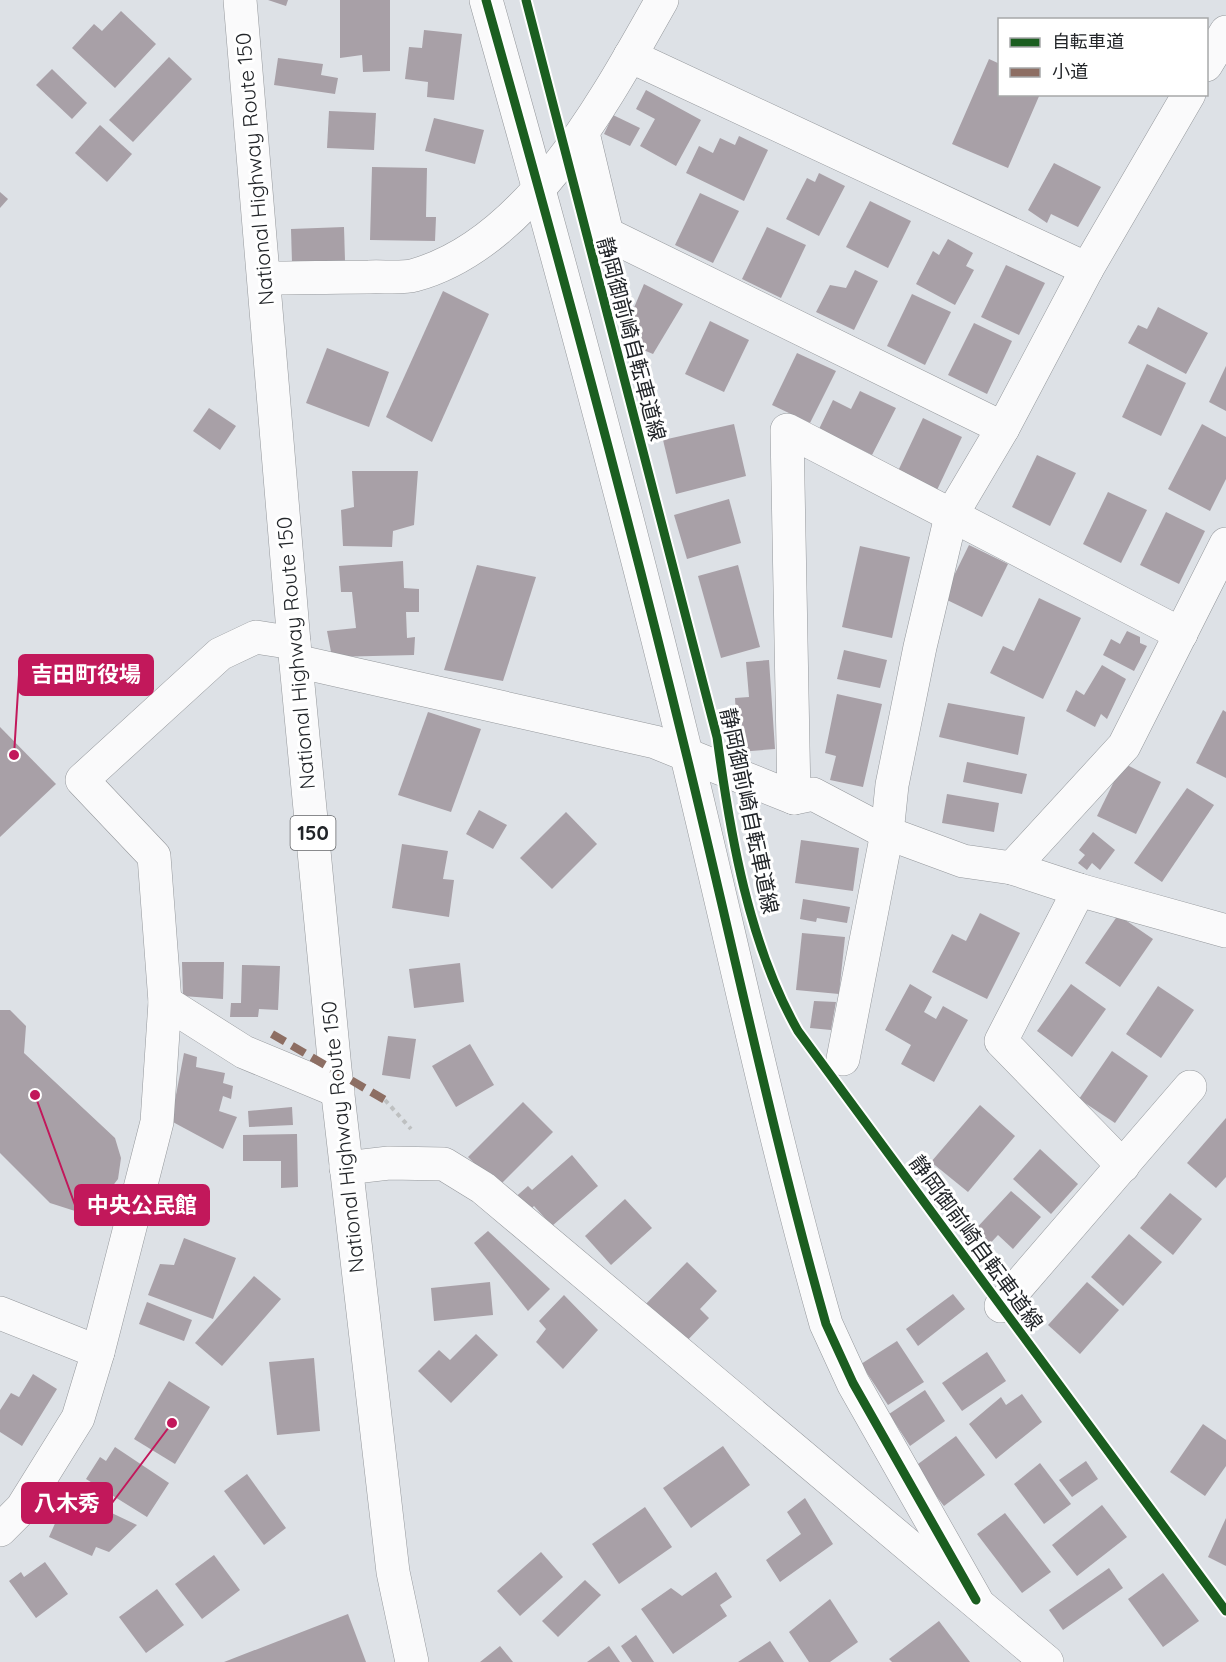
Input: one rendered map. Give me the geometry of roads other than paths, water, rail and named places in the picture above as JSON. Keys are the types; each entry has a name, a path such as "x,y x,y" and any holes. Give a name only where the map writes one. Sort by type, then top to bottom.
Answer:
{"main road":[{"name":"National Highway Route 150","path":"240,0 295,652 338,1091 393,1572 412,1662"},
{"path":"486,0 539,189 687,757 723,912 826,1324 853,1383 976,1600"},
{"path":"264,278 412,276 452,261 490,234 539,189 583,133 662,0"},
{"path":"1208,62 1226,32"},
{"path":"630,57 1087,269"},
{"path":"843,1059 887,833 892,785 901,739 951,516 1003,428 1087,269 1188,96"},
{"path":"583,133 606,234 1003,428"},
{"path":"794,798 787,430 1181,634"},
{"path":"1012,868 1124,746 1226,544"},
{"path":"0,1530 22,1508 78,1418 98,1352 157,1122 165,1002 154,856 82,780 220,654 256,637 295,652 655,742 687,757 794,798 813,794 887,833 963,861 1012,868 1079,890 1226,931"},
{"path":"1079,890 1001,1041 1123,1166"},
{"path":"165,1002 244,1052 338,1091"},
{"path":"1000,1306 1190,1087"},
{"path":"346,1168 389,1163 444,1164 483,1188 1047,1662"},
{"path":"0,1313 98,1352"}],"place":[{"name":"吉田町役場","path":"14,755"},
{"name":"中央公民館","path":"35,1095"},
{"name":"八木秀","path":"172,1423"}]}
